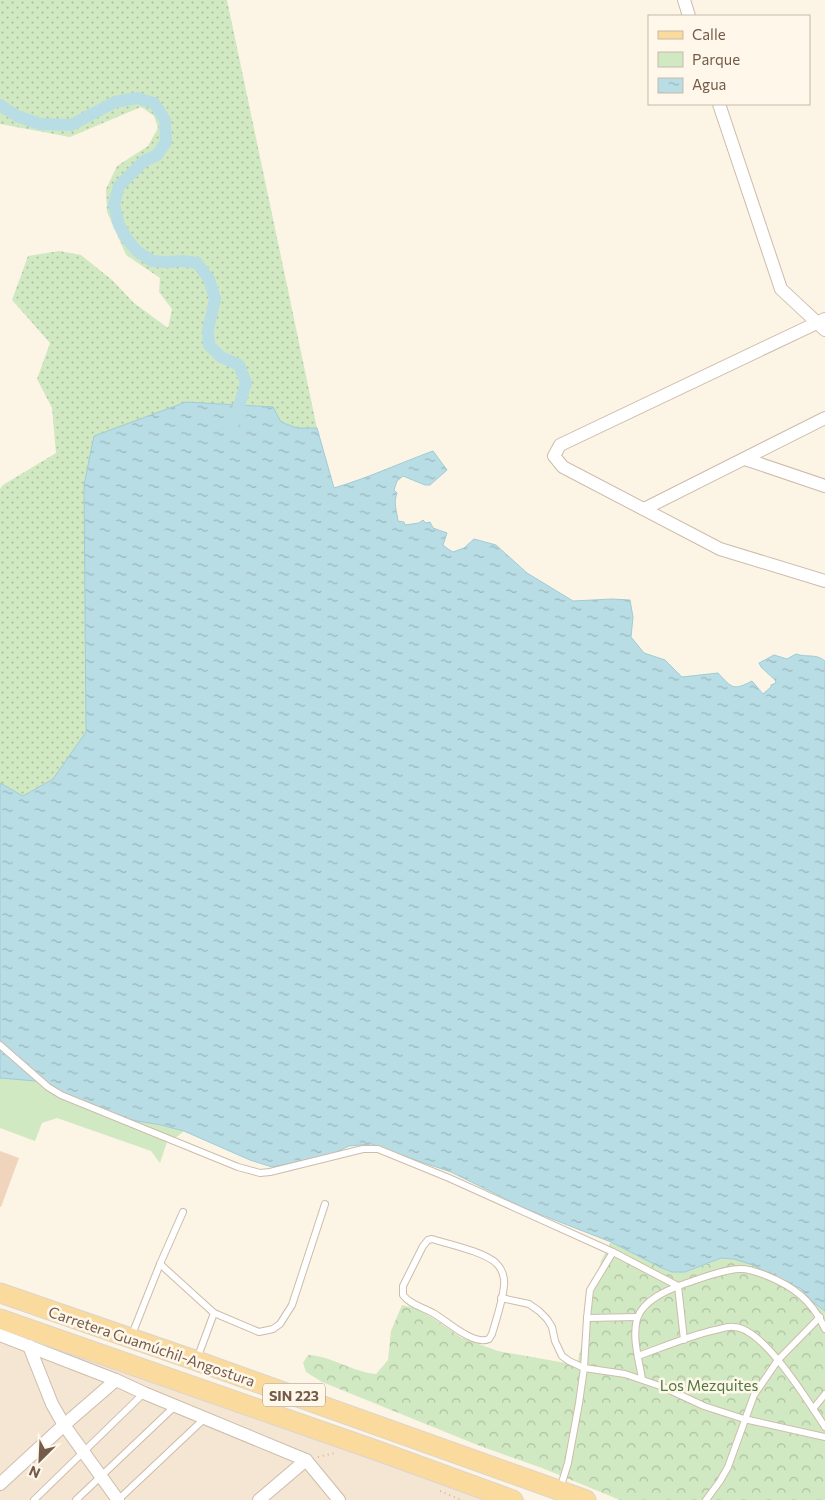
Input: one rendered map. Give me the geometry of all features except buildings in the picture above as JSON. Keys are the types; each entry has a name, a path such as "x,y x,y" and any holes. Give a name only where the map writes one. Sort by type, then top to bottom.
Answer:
{"main road":[{"name":"Carretera Guamúchil-Angostura","path":"0,1293 197,1360 558,1495 586,1500"},
{"name":"Carretera Guamúchil-Angostura","path":"0,1320 381,1452 513,1500"}],"street":[{"path":"684,0 689,15"},
{"path":"719,105 781,289 822,324 560,445 554,456 563,467 720,549 825,581"},
{"path":"644,509 825,418"},
{"path":"745,458 825,486"},
{"path":"0,1335 116,1380 306,1460 339,1500"},
{"path":"29,1346 52,1404 64,1425 118,1500"},
{"path":"0,1484 116,1380"},
{"path":"259,1500 306,1460"}],"lane":[{"path":"0,1045 48,1087 61,1095 238,1167 260,1173 270,1172 363,1149 378,1149 449,1178 613,1252 678,1286"},
{"path":"160,1264 214,1314 259,1332 273,1329 280,1324 292,1306 325,1204"},
{"path":"130,1338 183,1212"},
{"path":"432,1239 474,1252 498,1264 503,1273 504,1285 501,1298 492,1334 488,1339 482,1341 467,1335 435,1314 408,1301 403,1295 402,1289 426,1242 432,1239"},
{"path":"558,1495 571,1448 584,1368 584,1348 590,1290 613,1252"},
{"path":"642,1379 635,1332 642,1310 655,1298 678,1286 725,1271 741,1268 753,1270 796,1290 820,1317 825,1328"},
{"path":"678,1286 684,1340"},
{"path":"501,1298 529,1304 540,1311 552,1327 555,1342 562,1356 584,1368 625,1374 642,1379 704,1406 744,1420 825,1437"},
{"path":"197,1360 214,1314"},
{"path":"706,1500 728,1466 754,1395 778,1360 820,1317"},
{"path":"587,1318 638,1318"},
{"path":"638,1356 706,1332 730,1327 750,1332 778,1360 802,1391 825,1427"},
{"path":"34,1500 144,1393"},
{"path":"814,1409 825,1394"},
{"path":"76,1500 175,1406"},
{"path":"118,1500 205,1418"}],"shaded area":[{"path":"0,1314 527,1500 0,1500"}],"green space":[{"path":"0,0 227,0 317,428 297,428 281,422 84,485 86,732 53,779 23,796 0,783 0,489 3,485 56,453 52,408 37,379 50,343 12,300 28,256 59,251 81,255 112,280 134,303 168,328 172,309 159,292 160,278 126,255 107,212 106,189 117,166 148,146 158,128 154,116 141,107 70,137 0,124"},
{"path":"0,1078 35,1081 113,1115 184,1131 167,1142 160,1163 151,1151 57,1118 42,1123 35,1141 0,1128"},
{"name":"Los Mezquites","path":"611,1242 660,1267 702,1266 721,1258 734,1259 753,1265 800,1288 813,1302 825,1311 825,1500 620,1500 322,1382 306,1372 303,1363 308,1355 325,1358 367,1373 376,1374 388,1360 391,1331 402,1305 421,1310 462,1338 498,1351 577,1365 601,1261"}],"water":[{"path":"186,402 273,407 281,422 297,428 317,428 334,488 433,451 447,470 430,485 425,485 403,476 397,481 394,490 397,493 395,504 398,521 404,522 405,525 419,523 423,520 426,523 430,522 433,528 447,533 443,545 453,552 464,548 474,539 496,545 527,573 573,601 630,600 633,617 631,637 644,653 665,660 682,677 718,673 730,685 737,687 752,681 763,694 771,685 776,683 759,663 774,655 787,659 796,654 815,656 825,661 825,1311 813,1302 800,1288 753,1265 734,1259 721,1258 685,1272 672,1272 611,1242 524,1208 451,1172 372,1144 349,1146 330,1155 272,1167 250,1160 184,1131 113,1115 35,1081 0,1078 0,783 23,796 53,779 86,732 84,485 94,436"}],"waterway":[{"path":"0,105 17,116 40,124 71,125 115,102 137,98 154,103 165,120 166,142 157,155 144,161 119,186 114,204 119,225 137,251 152,261 197,263 209,279 215,299 208,330 209,345 221,357 239,365 246,383 234,422"}]}
